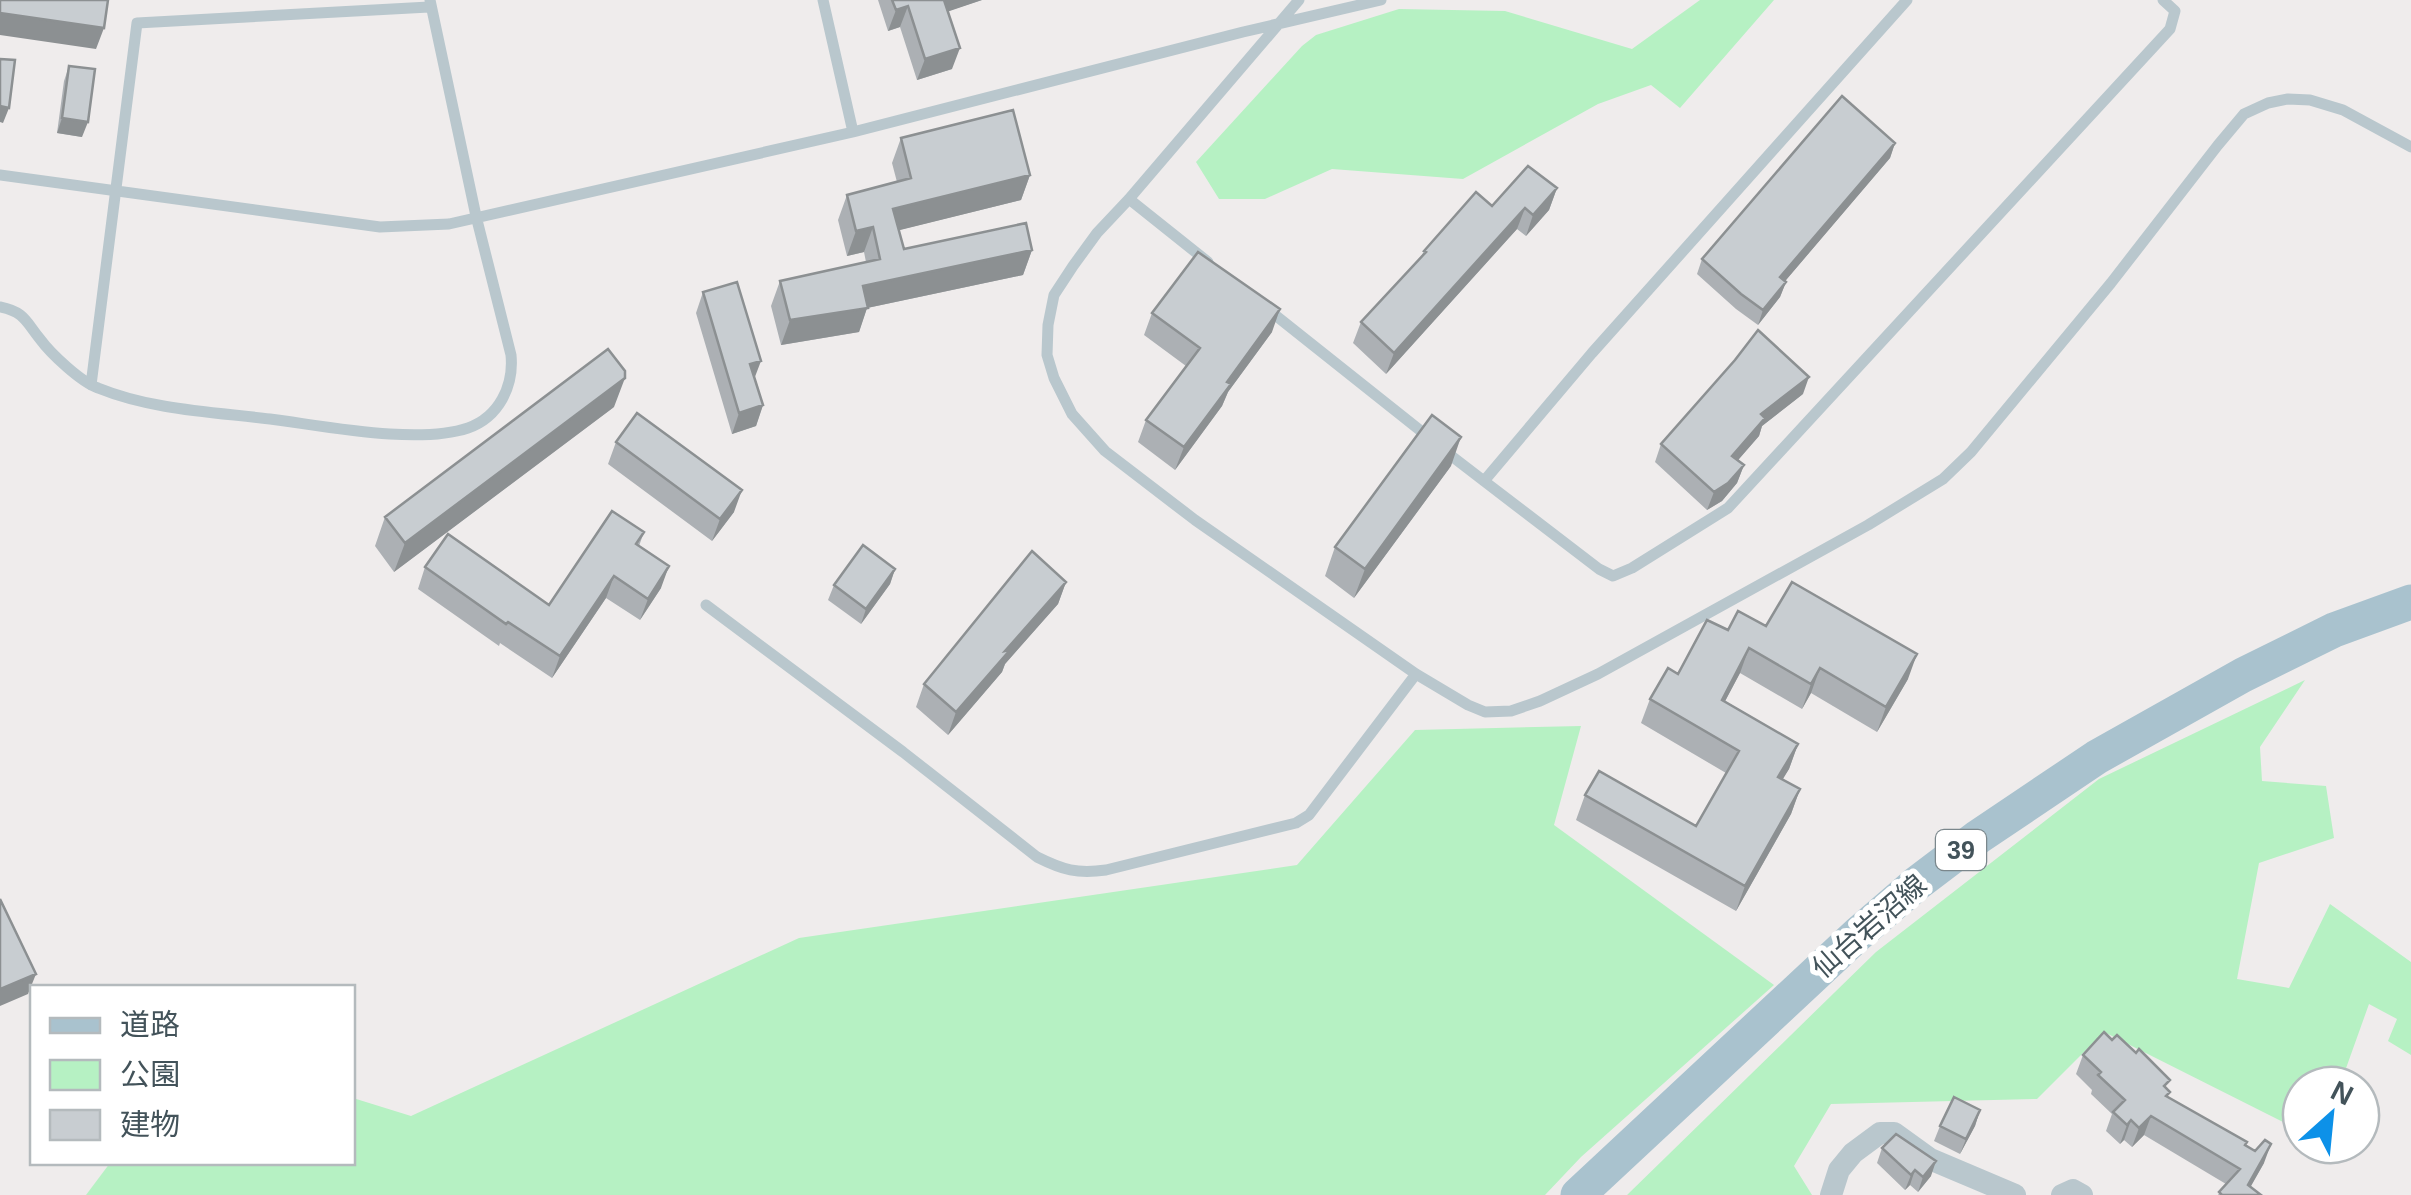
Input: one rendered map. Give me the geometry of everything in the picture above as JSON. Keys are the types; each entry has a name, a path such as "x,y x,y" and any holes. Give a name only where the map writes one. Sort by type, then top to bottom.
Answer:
{"main road":[{"name":"仙台岩沼線","path":"1578,1195 1858,934 1978,837 2097,757 2243,675 2334,630 2411,602"}],"street":[{"path":"1830,1195 1838,1170 1852,1154 1880,1134 1894,1133 1930,1158 2015,1195"},
{"path":"2062,1195 2072,1190 2082,1195"}],"lane":[{"path":"823,0 853,132"},
{"path":"1299,0 1097,233 1054,295 1048,325 1048,355 1054,378 1072,414 1106,451 1196,520 1416,674 1485,712 1511,711 1540,701 1630,657 1943,479 1971,452 2111,283 2244,114 2268,103 2310,100 2344,110 2411,147"},
{"path":"0,174 380,228 449,224 853,132 1381,0"},
{"path":"1484,481 1592,353 1907,0"},
{"path":"1252,297 1484,481 1613,576 1728,508 2170,29 2175,11 2163,0"},
{"path":"0,307 28,320 40,340 90,386 138,402 364,431 435,435 470,427 487,417 500,404 512,372 511,356 430,4 137,23 90,386"},
{"path":"1129,199 1222,272"},
{"path":"706,605 1038,857 1061,869 1086,872 1296,824 1309,815 1416,674"}],"green space":[{"path":"1700,0 1774,0 1680,108 1651,85 1598,104 1463,179 1332,169 1265,199 1219,199 1196,162 1316,35 1399,9 1505,11 1632,49"},
{"path":"2305,680 2260,747 2262,781 2326,786 2334,838 2259,863 2237,979 2289,988 2330,904 2411,962 2411,1055 2388,1041 2397,1019 2369,1004 2347,1065 2281,1065 2281,1121 2104,1032 2037,1099 1831,1104 1794,1166 1812,1195 1627,1195 1876,952 2099,779"},
{"path":"1581,726 1554,825 1774,985 1581,1157 1545,1195 86,1195 108,1165 355,1165 355,1099 411,1116 799,938 1297,865 1415,730"}],"building":[{"path":"0,0 108,0 104,28 0,13"},
{"path":"892,0 944,0 960,48 925,59 908,6 896,10"},
{"path":"0,59 15,60 9,108 0,106"},
{"path":"69,66 95,69 88,122 62,118"},
{"path":"1842,96 1895,143 1780,277 1786,282 1763,310 1702,259"},
{"path":"1013,110 1030,175 893,209 904,249 1026,223 1032,250 863,286 868,308 790,320 780,281 880,259 873,227 856,231 847,195 911,178 901,138"},
{"path":"1528,166 1557,188 1533,215 1525,208 1394,353 1361,322 1476,192 1492,206"},
{"path":"1198,252 1280,309 1184,447 1146,420 1200,348 1152,313"},
{"path":"737,282 761,361 750,364 763,405 739,413 703,292"},
{"path":"1758,330 1809,377 1761,414 1765,418 1732,456 1744,465 1714,492 1661,444"},
{"path":"608,349 625,371 625,378 405,543 385,517"},
{"path":"637,413 742,490 720,519 616,442"},
{"path":"1432,415 1461,437 1365,569 1335,547"},
{"path":"612,511 644,532 636,544 669,566 648,599 614,576 560,656 506,624 425,567 448,534 549,605"},
{"path":"863,545 895,569 866,609 834,585"},
{"path":"1032,551 1066,582 956,712 924,684"},
{"path":"1792,582 1917,654 1886,707 1820,668 1811,684 1749,648 1722,700 1798,744 1778,777 1800,789 1745,886 1585,795 1599,771 1696,826 1739,751 1650,699 1668,668 1678,674 1707,620 1728,630 1738,611 1766,626"},
{"path":"0,899 36,974 0,989"},
{"path":"2104,1032 2112,1040 2117,1035 2136,1053 2139,1049 2170,1080 2164,1086 2170,1092 2166,1096 2247,1142 2245,1145 2255,1151 2265,1140 2271,1144 2248,1185 2261,1195 2222,1195 2219,1192 2240,1169 2151,1116 2139,1128 2131,1120 2127,1125 2113,1112 2125,1100 2083,1055"},
{"path":"1954,1097 1980,1110 1966,1139 1940,1126"},
{"path":"1896,1134 1936,1161 1923,1177 1915,1170 1911,1175 1882,1148"}]}
